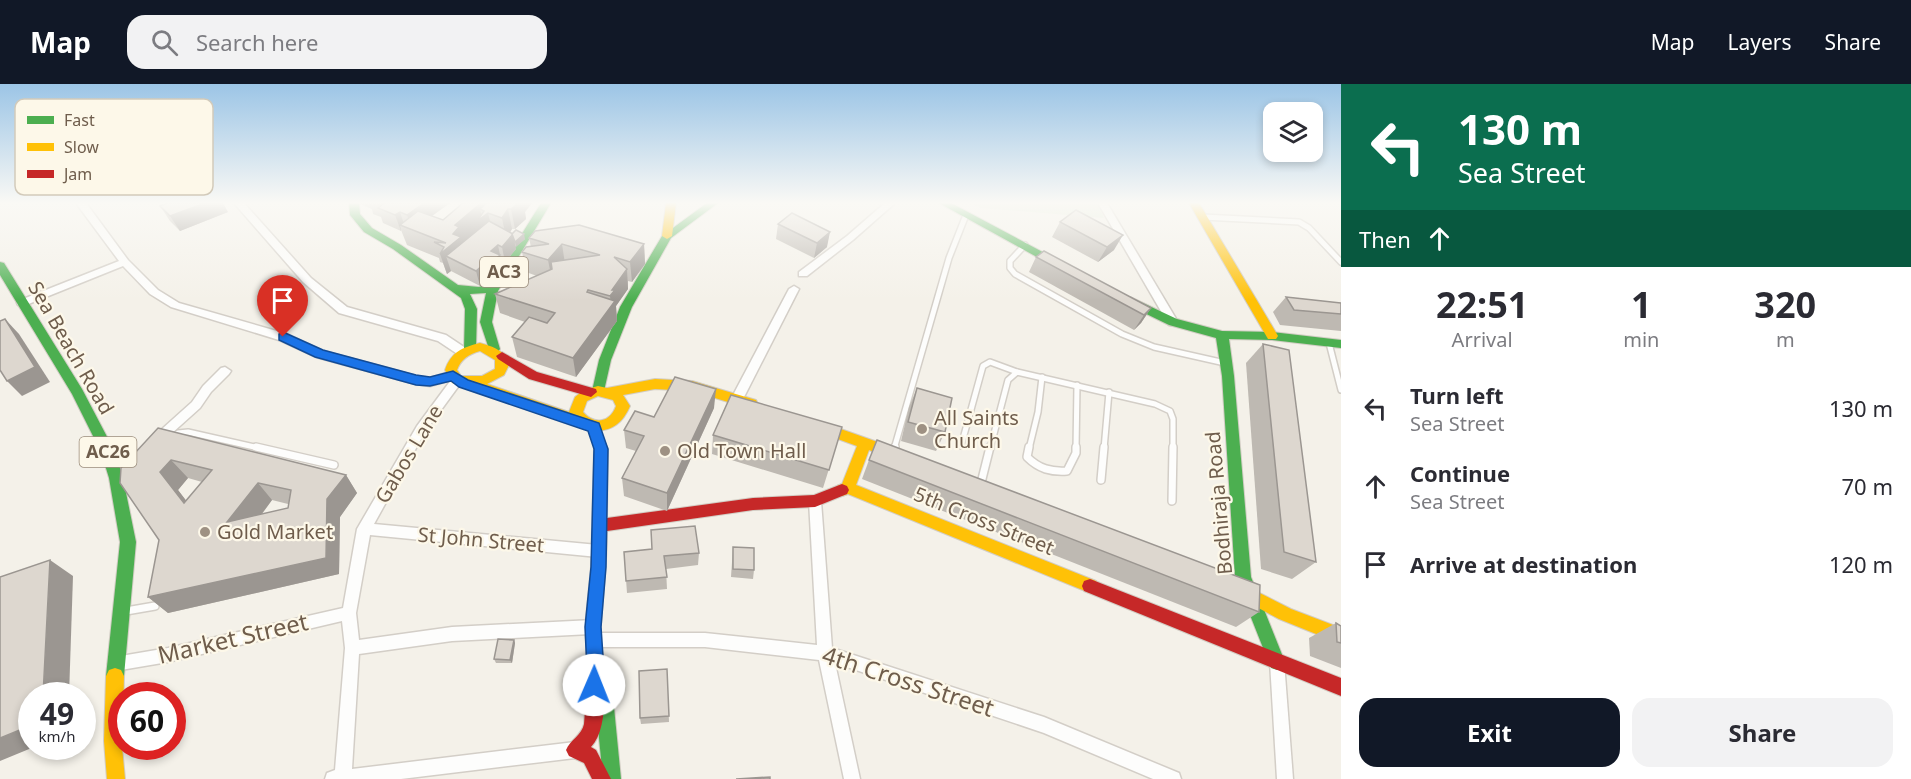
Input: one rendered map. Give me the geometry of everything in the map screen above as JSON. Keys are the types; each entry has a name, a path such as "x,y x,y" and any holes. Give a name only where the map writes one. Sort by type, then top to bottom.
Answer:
{"main road":[{"path":"377,235 397,247 470,301 467,350"},
{"name":"AC3","path":"498,353 486,322 488,306 497,284 528,235"},
{"path":"1006,235 1074,272"},
{"path":"1212,235 1269,340"},
{"path":"600,392 605,360 626,307 667,236"},
{"name":"Sea Beach Road","path":"0,266 77,392 120,477 128,542 115,663 113,741 116,779"},
{"path":"454,288 480,291 497,284"},
{"path":"1114,292 1173,322 1222,335 1335,344"},
{"name":"Bodhiraja Road","path":"1222,335 1242,577 1277,662"},
{"path":"602,779 590,756 575,750 591,734 596,671 593,633 601,449 609,425 620,417 623,406 617,396 533,377 517,369 498,353 480,346 467,350 452,364 460,380 588,425 609,425"},
{"path":"460,380 494,378 502,367 498,353"},
{"path":"601,449 588,425 576,413 582,397 600,392 655,384 692,386 769,410"},
{"path":"812,424 898,455"},
{"path":"599,526 753,504 815,501 848,488 865,442"},
{"name":"5th Cross Street","path":"848,488 1341,687"},
{"path":"1229,586 1285,614 1341,636"},
{"path":"596,671 606,691 612,779"}],"street":[{"path":"107,235 125,262 154,292 175,304 283,337 320,354 416,380 430,382 460,380"},
{"path":"268,235 307,280 343,310 442,338 467,350"},
{"path":"803,274 853,235"},
{"path":"1121,235 1173,322"},
{"path":"22,303 125,262"},
{"path":"736,399 795,289"},
{"path":"152,449 196,405 207,389 225,371"},
{"name":"Gabos Lane","path":"340,778 352,648 349,612 364,529 421,429 460,380"},
{"path":"815,501 825,652 852,779"},
{"name":"St John Street","path":"364,529 598,551"},
{"name":"Market Street","path":"115,663 168,655 349,612"},
{"name":"4th Cross Street","path":"352,648 452,634 593,633 705,640 825,652 1044,725 1173,779"},
{"path":"1277,662 1285,779"},
{"path":"340,778 575,750"}],"lane":[{"path":"898,455 956,235"},
{"path":"1316,235 1341,262"},
{"path":"1025,245 1010,261 1010,268 1015,274 1122,334 1154,347 1226,364"},
{"path":"1335,344 1341,390"},
{"path":"961,446 983,366 990,362 1017,372 1109,392 1155,404 1170,411 1173,419 1172,501"},
{"path":"980,488 1008,380 1017,372"},
{"path":"1042,376 1038,412 1027,457 1035,467 1054,472 1067,471 1076,453 1077,385"},
{"path":"1101,480 1109,392"},
{"path":"152,449 178,433 188,432 334,465"},
{"path":"122,612 155,606"}],"building":[{"path":"427,235 461,237 440,254 444,247 434,242 446,243"},
{"path":"471,235 512,235 502,247 498,245 491,251 500,255 487,266 484,264 476,271 446,256"},
{"path":"513,235 522,235 515,242"},
{"path":"531,235 615,235 644,244 630,262 614,257 627,269 610,296 588,290 587,292 615,301 573,358 512,337 529,317 547,323 555,313 495,294 552,269 551,262 600,255 562,244 548,260 522,252 526,247 549,244 529,238"},
{"path":"801,235 826,235 817,243"},
{"path":"1085,235 1122,235 1107,247"},
{"path":"1044,251 1151,308 1144,315 1036,257"},
{"path":"1286,297 1341,303 1341,314 1294,310"},
{"path":"5,319 35,367 7,381 0,370 0,321"},
{"path":"1263,344 1289,350 1316,562 1284,552"},
{"name":"Old Town Hall","path":"675,377 716,389 667,493 622,478 644,436 624,430 635,411 654,417"},
{"path":"917,388 952,398 945,432 908,422"},
{"path":"731,395 842,427 829,470 713,435"},
{"name":"Gold Market","path":"158,428 346,475 327,499 326,558 148,597 159,540 120,483 121,468","holes":["171,460 212,470 184,503 160,472","258,483 291,490 288,508 227,522"]},
{"path":"877,440 1260,585 1259,612 869,460"},
{"path":"695,526 699,553 664,556 667,577 626,581 624,552 652,549 651,530"},
{"path":"733,547 754,548 754,570 733,569"},
{"path":"50,560 44,682 18,682 18,731 0,738 0,577"},
{"path":"1336,623 1341,626 1341,643 1337,642"},
{"path":"498,639 514,640 510,660 494,659"},
{"path":"667,669 669,716 640,718 639,671"},
{"path":"770,777 770,779 736,779"}],"traffic: fast":[{"path":"377,235 466,296 471,309 470,349"},
{"path":"494,349 486,322 492,291 526,235"},
{"path":"598,391 605,360 626,307 668,235"},
{"path":"1005,235 1059,264"},
{"path":"0,266 77,392 108,452 116,478 128,542 115,676"},
{"path":"454,288 480,291 497,284"},
{"path":"1130,301 1173,322 1222,335 1272,336 1341,344"},
{"path":"1222,335 1228,376 1243,577 1277,662"},
{"path":"603,687 612,779"}],"traffic: slow":[{"path":"1213,235 1272,336"},
{"path":"480,347 501,358 503,365 500,371 483,381 457,380 451,370 455,360 465,352 480,347"},
{"path":"471,384 582,422"},
{"path":"611,392 655,384 692,386 751,404"},
{"path":"598,391 617,396 623,406 615,420 602,426 588,424 576,413 576,408 582,398 598,391"},
{"path":"821,427 895,454"},
{"path":"848,488 865,442"},
{"path":"842,490 848,488 1090,586"},
{"path":"1240,590 1285,614 1341,636"},
{"path":"115,676 113,741 116,779"}],"traffic: jam":[{"path":"502,356 533,376 591,392"},
{"path":"601,449 599,567 593,627 596,671 593,724 591,734 575,750 590,756 602,779"},
{"path":"599,526 753,504 815,501 842,490"},
{"path":"1090,586 1341,687"}],"place":[{"name":"All Saints Church","path":"922,429"},
{"name":"Old Town Hall","path":"665,451"},
{"name":"Gold Market","path":"205,532"}],"route":[{"path":"283,337 320,354 416,380 430,382 453,375 464,383 594,427 601,449 599,567 593,627 596,671 594,685"}]}
